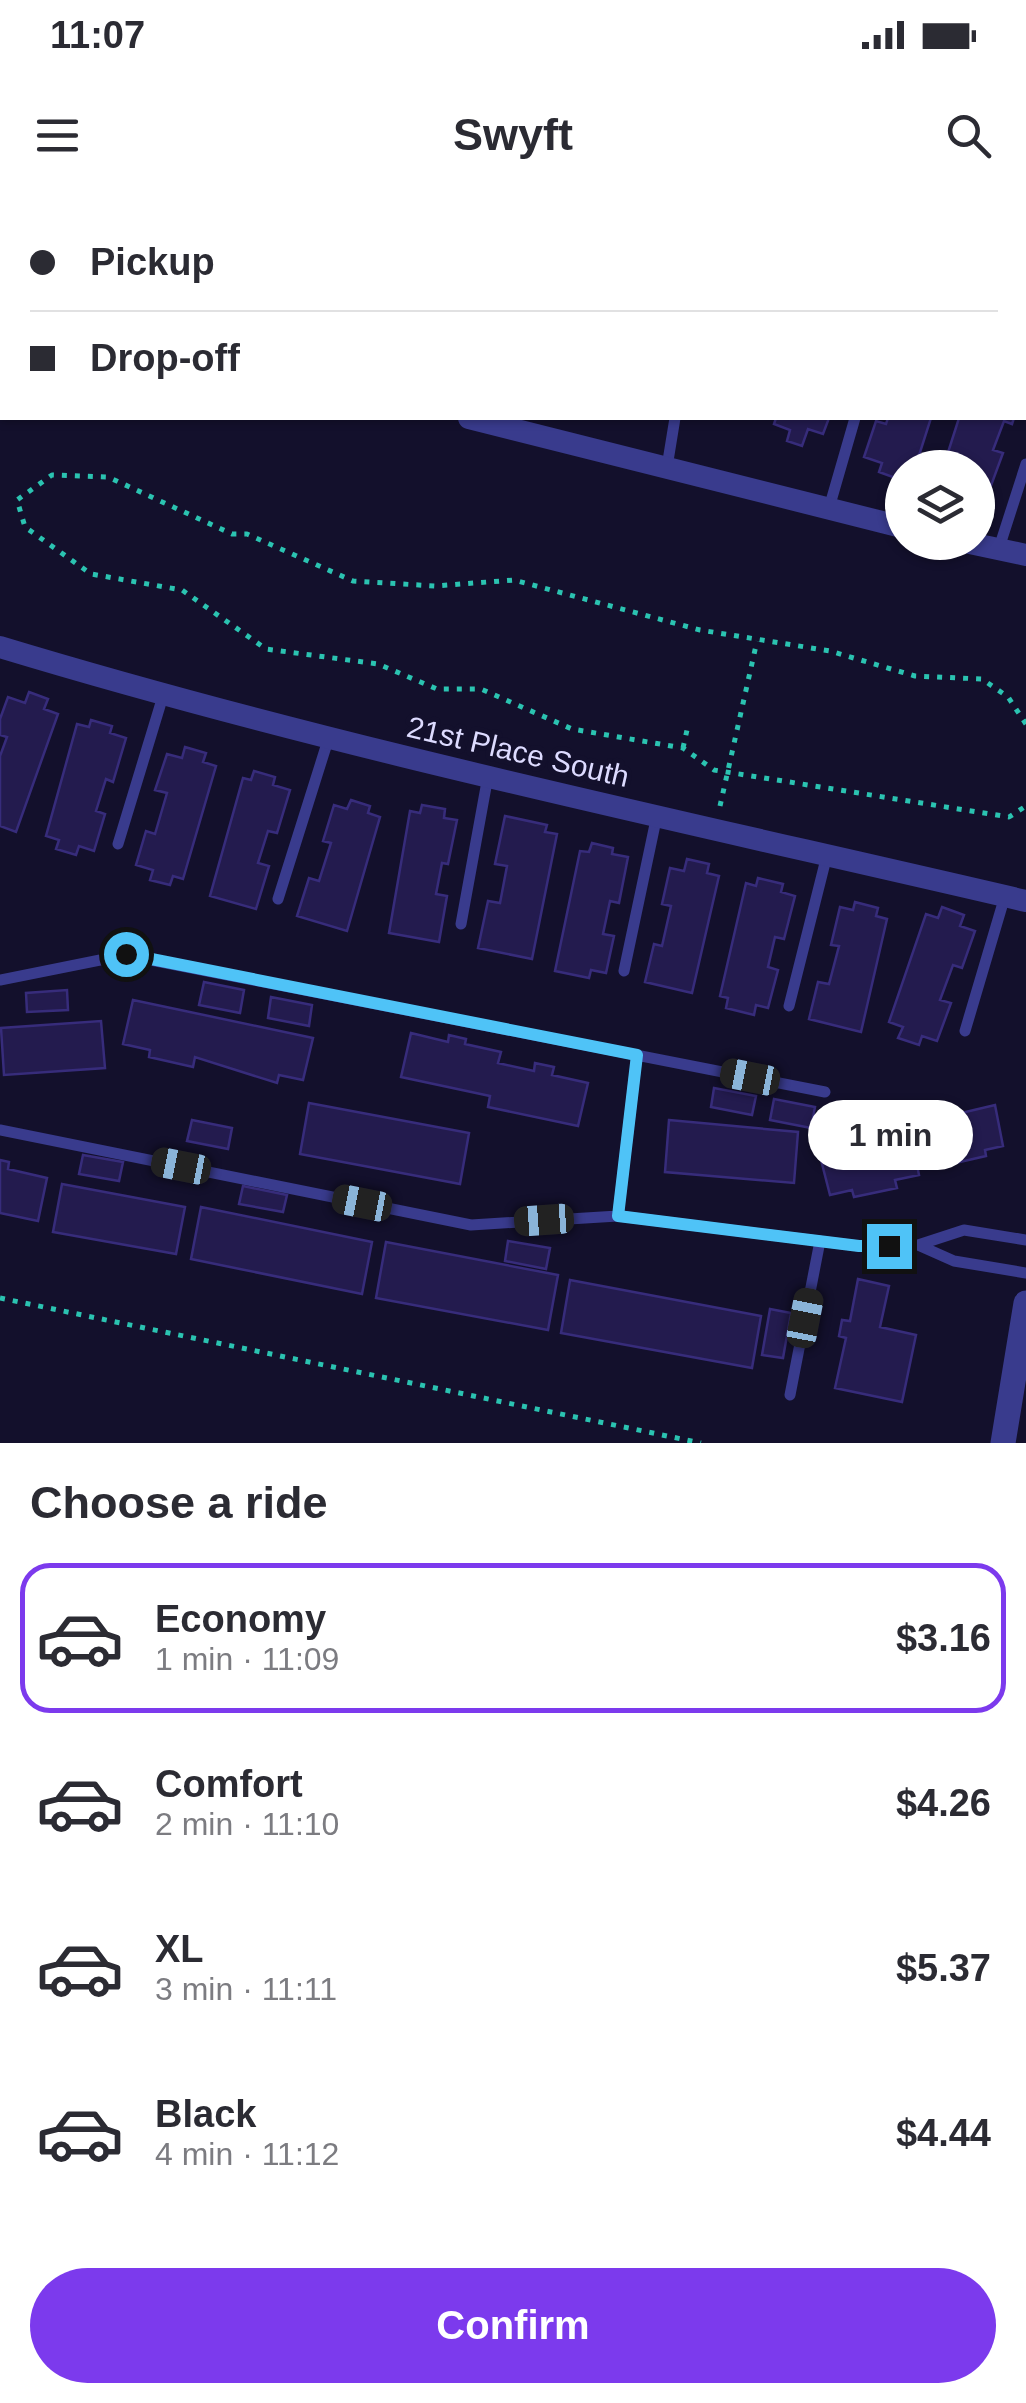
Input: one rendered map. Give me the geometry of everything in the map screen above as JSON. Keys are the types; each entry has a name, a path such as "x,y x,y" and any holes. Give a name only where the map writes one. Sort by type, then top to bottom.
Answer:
{"street":[{"path":"496,421 885,523"},
{"name":"21st Place South","path":"0,648 164,696 329,738 1015,898"},
{"path":"1003,1443 1026,1303"}],"lane":[{"path":"667,468 675,420"},
{"path":"829,508 854,420"},
{"path":"1017,557 1026,464"},
{"path":"118,844 164,696"},
{"path":"278,899 329,738"},
{"path":"461,924 488,776"},
{"path":"624,971 656,815"},
{"path":"789,1006 827,855"},
{"path":"965,1030 1015,898"},
{"path":"0,980 126,954 825,1092"},
{"path":"618,1216 637,1055"},
{"path":"0,1130 471,1225 618,1216 820,1241 918,1245 964,1230 1026,1240"},
{"path":"790,1395 820,1241"},
{"path":"918,1245 954,1261 1026,1274"}],"path":[{"path":"1026,724 1008,697 982,680 915,676 830,651 700,630 514,580 435,586 353,581 247,534 232,534 108,477 52,474 17,500 25,527 91,574 182,590 266,649 378,664 437,688 481,689 572,729 682,748 714,770 1009,818 1026,806"},
{"path":"713,828 730,772 758,640"},
{"path":"682,748 687,730"},
{"path":"0,1298 701,1443"}],"building":[{"path":"775,420 828,420 823,434 808,429 802,446 787,441 790,430 774,424"},
{"path":"887,420 930,420 921,450 885,450 885,474 879,472 882,463 864,457 876,421 886,424"},
{"path":"958,420 1013,420 1012,424 1004,421 993,450 949,450"},
{"path":"995,451 1003,453 995,475"},
{"path":"29,692 48,699 44,709 58,714 16,832 0,826 0,756 7,737 0,735 0,719 8,697 25,703"},
{"path":"91,720 112,726 110,733 126,738 113,782 106,779 96,811 105,814 94,851 79,846 76,855 56,849 59,840 46,836 77,724 89,727"},
{"path":"185,747 206,753 203,762 216,766 183,879 173,876 170,885 150,880 153,870 136,865 146,831 155,834 167,793 155,790 167,754 182,758"},
{"path":"254,771 275,777 273,785 290,790 277,833 268,831 258,863 269,866 256,909 210,896 243,778 251,780"},
{"path":"351,800 370,806 368,813 380,817 347,931 297,916 309,878 319,881 331,843 323,841 334,805 347,809"},
{"path":"422,805 445,809 444,818 457,820 448,864 442,863 436,894 447,896 439,942 389,933 410,811 420,813"},
{"path":"505,816 547,825 545,832 557,834 532,959 478,948 488,901 500,903 507,866 495,864"},
{"path":"592,843 613,848 612,854 628,857 619,903 610,901 603,934 614,936 606,973 591,970 589,978 555,971 580,851 589,852"},
{"path":"687,859 709,864 707,873 719,876 692,993 645,982 654,944 662,946 671,906 662,904 670,868 684,871"},
{"path":"758,878 783,884 781,892 795,896 784,939 775,937 768,967 778,970 768,1008 756,1005 754,1015 726,1008 728,998 720,996 746,883 756,886"},
{"path":"855,902 878,908 876,916 887,919 861,1032 809,1019 818,982 829,984 839,946 831,945 840,907 853,910"},
{"path":"942,907 964,915 960,926 975,931 962,968 953,965 940,1000 951,1003 937,1041 922,1036 919,1045 898,1038 903,1027 889,1022 926,914 938,918"},
{"path":"204,982 244,990 240,1013 199,1005"},
{"path":"67,990 68,1010 27,1012 26,993"},
{"path":"271,997 312,1005 309,1026 268,1018"},
{"path":"133,1000 313,1038 303,1080 279,1075 277,1083 195,1057 193,1067 149,1057 150,1050 123,1044"},
{"path":"101,1021 105,1068 4,1075 1,1028"},
{"path":"411,1033 448,1042 449,1035 466,1039 465,1044 501,1052 498,1063 534,1071 535,1063 554,1067 552,1075 588,1083 578,1126 488,1107 490,1096 401,1077"},
{"path":"714,1088 756,1096 752,1115 711,1107"},
{"path":"774,1099 815,1107 811,1128 770,1120"},
{"path":"309,1103 469,1133 460,1184 300,1154"},
{"path":"995,1105 1003,1146 985,1150 986,1156 938,1167 936,1160 917,1165 919,1175 895,1180 897,1188 854,1197 852,1190 830,1195 820,1156 858,1148 857,1142 904,1137 901,1125 942,1117 941,1112 955,1108 957,1114"},
{"path":"192,1120 232,1128 228,1149 187,1141"},
{"path":"669,1120 798,1132 794,1183 665,1172"},
{"path":"83,1155 123,1162 119,1181 79,1174"},
{"path":"0,1160 9,1162 8,1169 47,1178 38,1221 0,1213"},
{"path":"62,1184 185,1207 176,1254 53,1232"},
{"path":"243,1186 287,1195 283,1212 239,1204"},
{"path":"201,1207 372,1242 362,1294 191,1259"},
{"path":"508,1241 550,1248 546,1269 505,1261"},
{"path":"386,1242 558,1275 548,1330 376,1298"},
{"path":"858,1279 889,1286 880,1327 916,1335 902,1402 835,1388 846,1338 839,1336 842,1320 850,1321"},
{"path":"570,1280 761,1316 752,1368 561,1333"},
{"path":"770,1309 791,1313 783,1358 762,1355"}],"route":[{"path":"126,954 637,1055 618,1216 859,1246 889,1246"}]}
